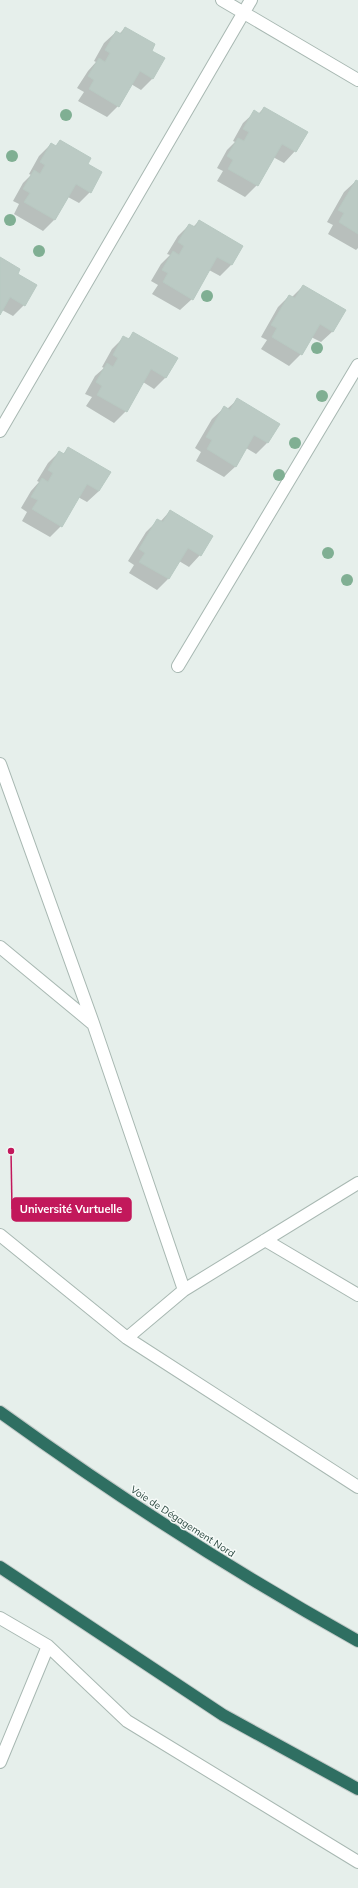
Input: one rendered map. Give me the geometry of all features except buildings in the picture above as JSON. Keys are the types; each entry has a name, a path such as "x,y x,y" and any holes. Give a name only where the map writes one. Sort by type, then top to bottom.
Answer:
{"highway":[{"name":"Voie de Dégagement Nord","path":"0,1412 63,1457 220,1560 358,1641"},
{"path":"0,1567 223,1715 358,1789"}],"street":[{"path":"222,0 358,80"},
{"path":"0,431 251,0"},
{"path":"178,666 358,365"},
{"path":"0,764 93,1023 184,1290"},
{"path":"0,947 93,1023"},
{"path":"127,1338 184,1290 358,1183"},
{"path":"0,1235 127,1338 358,1487"},
{"path":"265,1240 358,1295"},
{"path":"0,1618 48,1646 127,1721 358,1862"},
{"path":"0,1762 48,1646"}],"place":[{"name":"Université Vurtuelle","path":"11,1151"}]}
